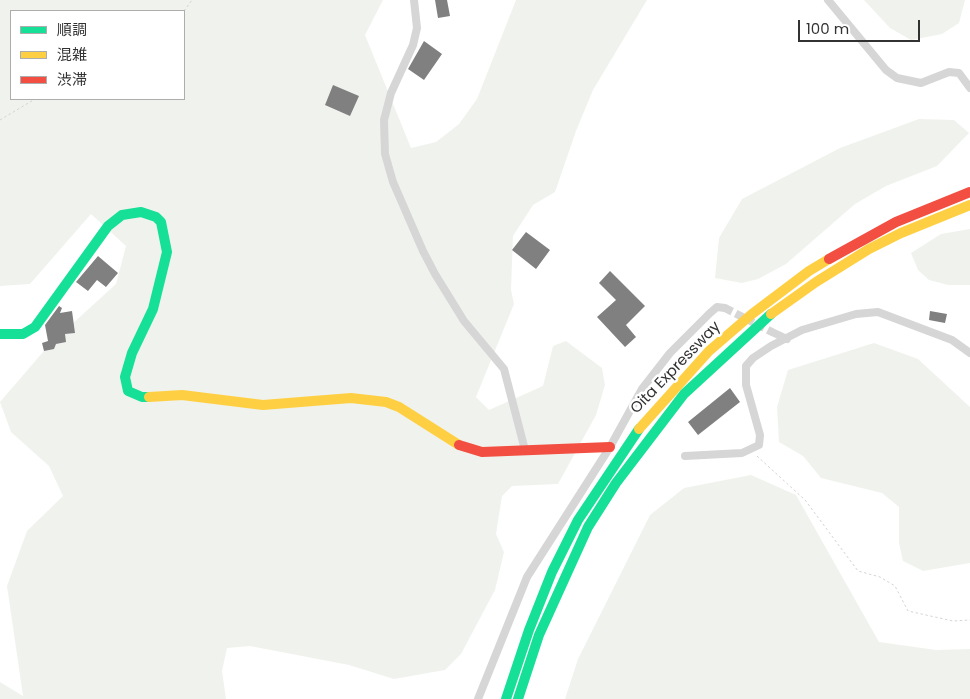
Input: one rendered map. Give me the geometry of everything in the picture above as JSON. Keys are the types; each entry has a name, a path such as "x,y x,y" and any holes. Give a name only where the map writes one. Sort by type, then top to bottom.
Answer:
{"main road":[{"name":"Oita Expressway","path":"506,699 532,622 552,572 578,520 637,431 675,386 709,351 752,314 809,271 863,239 970,192"},
{"name":"Oita Expressway","path":"518,699 539,635 588,527 626,468 684,394 760,322 816,282 885,241 966,206"},
{"path":"0,334 23,334 36,327 108,226 122,215 142,212 156,217 161,222 166,252 153,309 132,353 125,377 128,391 135,395 142,397 182,395 263,404 351,398 386,402 399,407 459,445 482,452 610,446"}],"street":[{"path":"414,0 417,28 413,45 391,92 384,120 385,154 393,182 423,251 439,282 464,321 504,369 525,450"},
{"path":"828,0 886,70 897,78 921,83 949,72 959,73 970,88"},
{"path":"478,699 527,578 610,446 642,389 658,367 710,313 717,308 725,308"},
{"path":"685,456 751,451 758,445 760,435 746,385 746,366 759,354 802,330 856,314 878,312 944,336 970,353"},
{"path":"772,332 787,339"}],"path":[{"path":"0,120 33,100"},
{"path":"751,451 805,500 858,571 880,577 894,586 908,610 953,621 970,620"}],"shaded area":[{"path":"0,0 383,0 365,35 411,148 436,142 459,124 477,99 516,0 647,0 593,90 576,131 555,192 533,205 513,236 511,290 514,304 476,397 489,410 543,386 553,346 566,341 602,368 605,385 596,415 558,484 512,486 502,496 496,534 504,552 495,590 461,654 445,670 394,679 349,665 250,646 227,648 222,671 226,699 0,699 0,682 23,696 7,586 27,531 63,496 49,466 11,432 0,402 49,345 116,284 126,246 91,214 30,284 0,286"},
{"path":"864,0 965,0 959,23 942,34 911,40 890,28"},
{"path":"919,119 954,120 969,133 937,166 886,186 855,204 786,264 758,279 742,283 715,278 719,238 742,199 840,148"},
{"path":"970,229 970,285 948,285 929,280 918,270 911,253 941,234"},
{"path":"874,343 918,359 970,407 970,563 923,571 903,561 899,543 899,507 882,493 821,478 803,456 779,442 777,407 788,370"},
{"path":"751,475 796,495 879,642 936,650 970,649 970,699 565,699 578,659 650,515 684,488"}],"building":[{"path":"435,0 447,0 450,16 438,18"},
{"path":"424,41 442,54 424,80 408,69"},
{"path":"333,85 359,96 350,116 325,105"},
{"path":"526,232 550,250 536,269 512,250"},
{"path":"98,256 118,273 106,287 97,280 88,291 76,282"},
{"path":"610,271 645,306 626,325 636,337 625,347 597,317 616,300 599,283"},
{"path":"59,306 62,308 60,313 72,311 75,333 65,334 66,342 56,344 54,349 44,351 42,343 48,341 45,325"},
{"path":"930,311 947,314 945,323 929,320"},
{"path":"730,388 740,402 698,435 688,422"}],"tunnel":[{"path":"725,308 772,332"}],"traffic: fast":[{"path":"0,334 23,334 35,327 108,226 122,215 141,212 156,217 161,222 167,252 153,309 132,353 125,377 128,391 142,397 149,397"},
{"path":"518,699 539,635 588,527 616,483 684,394 771,314"},
{"path":"506,699 529,630 552,572 578,520 639,429"}],"traffic: slow":[{"path":"771,314 816,282 869,249 901,233 970,205"},
{"path":"639,429 709,351 752,314 809,271 829,259"},
{"path":"149,397 182,395 263,405 351,398 386,402 399,407 459,445"}],"traffic: jam":[{"path":"829,259 896,222 970,192"},
{"path":"459,445 482,452 610,447"}]}
